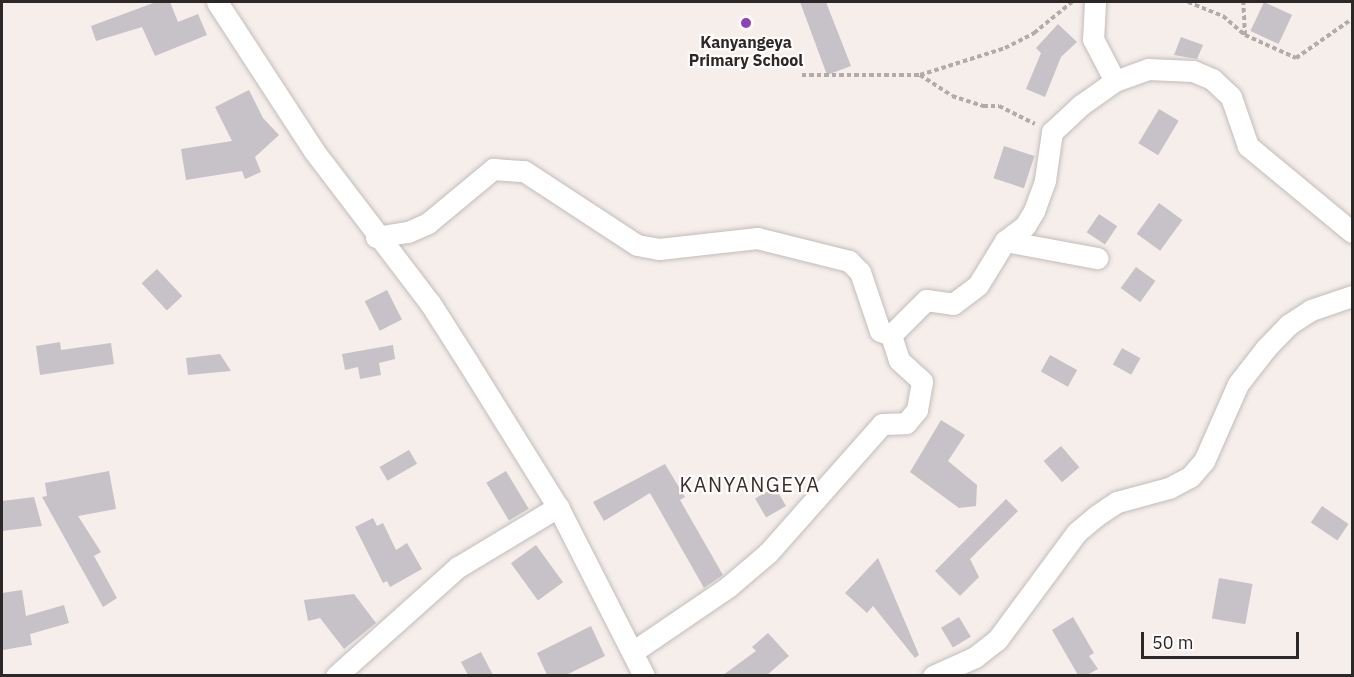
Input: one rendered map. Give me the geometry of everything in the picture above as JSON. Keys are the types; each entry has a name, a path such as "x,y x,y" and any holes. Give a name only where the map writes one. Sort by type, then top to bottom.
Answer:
{"street":[{"path":"217,2 314,151 376,237 430,303 558,507 645,675"},
{"path":"1095,2 1093,39 1115,81"},
{"path":"891,336 926,300 953,304 978,285 1005,241 1025,226 1034,211 1045,180 1052,132 1081,105 1115,81 1148,69 1193,71 1212,79 1231,97 1248,146 1353,232"},
{"path":"376,237 408,232 428,223 493,169 524,171 637,245 659,249 757,238 849,261 860,272 880,331 891,336 899,360 922,381 917,410 906,423 882,424 768,553 728,587 634,651"},
{"path":"1005,241 1097,258"},
{"path":"933,675 975,657 997,640 1077,532 1096,516 1117,502 1169,488 1190,477 1204,461 1238,384 1266,348 1288,325 1311,310 1353,296"},
{"path":"336,675 458,567 491,544 558,507"}],"path":[{"path":"802,75 920,75 1005,48 1035,33 1072,2"},
{"path":"1188,2 1223,16 1245,35 1296,58 1353,20"},
{"path":"1243,2 1245,35"},
{"path":"920,75 952,96 983,106 999,106 1052,132"}],"building":[{"path":"156,2 170,2 178,22 198,14 207,35 155,56 142,27 96,41 91,26"},
{"path":"800,2 826,2 851,66 827,75"},
{"path":"1264,2 1292,15 1279,44 1250,31"},
{"path":"1058,24 1077,42 1061,57 1045,97 1026,89 1041,53 1036,48"},
{"path":"1181,37 1203,45 1197,59 1174,55"},
{"path":"249,90 263,118 279,135 255,157 261,172 245,179 242,171 186,180 181,149 232,141 215,107"},
{"path":"1159,109 1179,121 1158,155 1138,143"},
{"path":"1004,146 1034,156 1024,188 993,178"},
{"path":"1159,203 1182,220 1160,251 1137,234"},
{"path":"1099,214 1117,226 1105,245 1087,232"},
{"path":"1136,267 1155,281 1140,302 1121,288"},
{"path":"157,269 182,296 167,310 142,283"},
{"path":"387,290 402,319 380,331 365,301"},
{"path":"60,342 61,350 111,343 114,364 40,375 36,346"},
{"path":"393,345 395,359 379,363 381,375 360,379 358,367 345,370 342,354"},
{"path":"1122,348 1140,358 1131,375 1113,365"},
{"path":"220,354 231,371 188,375 186,358"},
{"path":"1050,355 1077,370 1068,387 1041,372"},
{"path":"941,420 965,435 948,461 977,485 976,506 959,508 910,472"},
{"path":"1061,446 1079,467 1062,482 1044,461"},
{"path":"409,450 417,464 388,481 380,467"},
{"path":"665,464 685,497 680,500 723,575 704,588 650,493 604,521 593,502"},
{"path":"109,471 116,509 78,516 101,552 94,556 117,598 103,607 42,497 47,496 45,483"},
{"path":"506,471 529,509 509,521 486,483"},
{"path":"775,487 786,506 766,518 755,498"},
{"path":"34,497 42,526 2,531 2,501"},
{"path":"1006,499 1018,511 970,559 979,577 960,596 935,571"},
{"path":"1322,506 1349,524 1337,540 1311,523"},
{"path":"373,518 377,526 383,523 396,550 407,543 422,569 390,587 387,581 383,583 355,527"},
{"path":"536,545 563,582 538,600 511,563"},
{"path":"878,558 919,655 915,658 873,606 867,613 845,593"},
{"path":"1219,578 1252,584 1245,624 1212,618"},
{"path":"22,590 26,616 64,605 69,623 30,634 32,645 3,650 2,593"},
{"path":"354,594 376,623 344,649 320,618 308,621 304,600"},
{"path":"959,617 971,637 953,648 941,628"},
{"path":"1073,617 1094,653 1089,656 1098,669 1087,675 1078,675 1052,630"},
{"path":"591,626 605,656 566,675 547,675 537,653"},
{"path":"768,633 789,656 767,675 723,675 756,651 752,647"},
{"path":"481,652 493,675 468,675 461,662"}],"place":[{"name":"Kanyangeya Primary School","path":"746,23"}],"district":[{"name":"KANYANGEYA","path":"750,484"}]}
